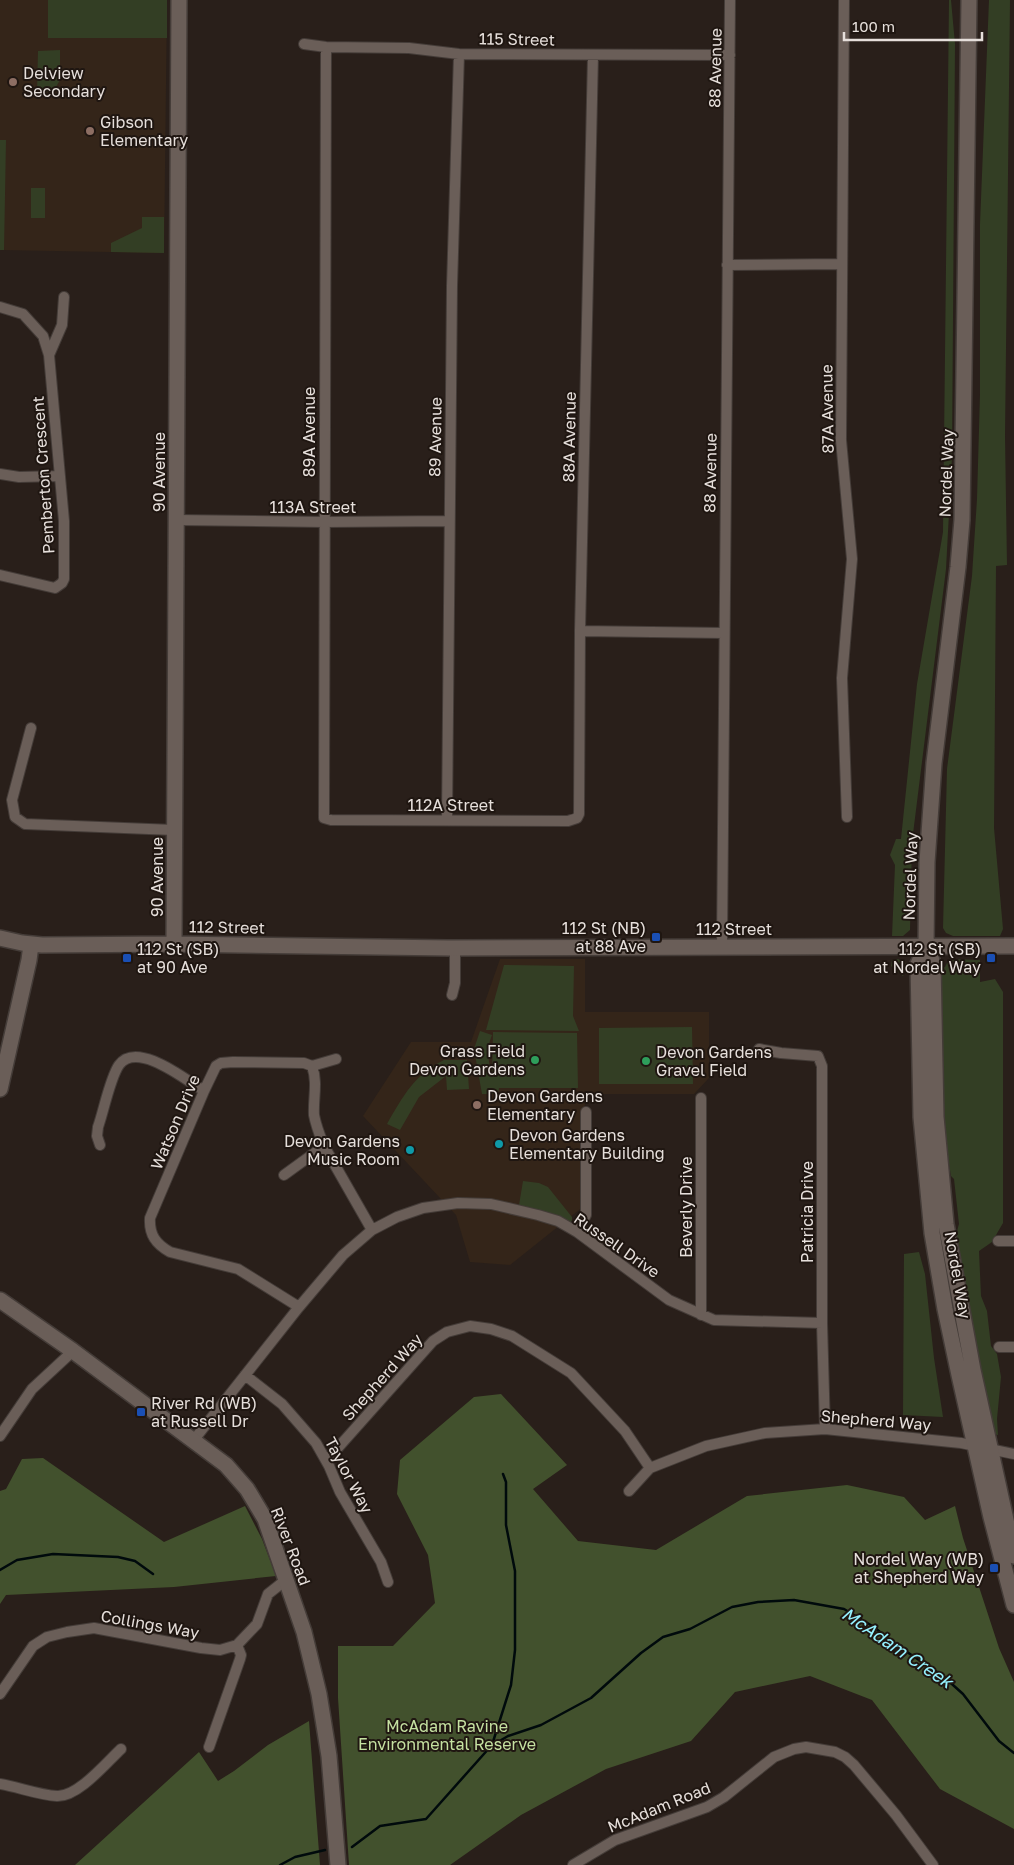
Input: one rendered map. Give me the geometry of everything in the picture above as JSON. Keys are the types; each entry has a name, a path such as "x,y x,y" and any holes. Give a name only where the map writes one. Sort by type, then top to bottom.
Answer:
{"street":[{"name":"90 Avenue","path":"174,944 179,0"},
{"name":"88 Avenue","path":"722,946 730,0"},
{"name":"87A Avenue","path":"844,0 841,440 852,559 842,678 847,817"},
{"name":"Nordel Way","path":"969,0 962,520 934,763 927,862 926,946 918,964 921,1117 928,1206 945,1309 1014,1556"},
{"name":"115 Street","path":"304,44 326,47 409,48 459,54 730,55"},
{"name":"89A Avenue","path":"324,818 326,47"},
{"name":"89 Avenue","path":"447,820 452,286 459,54"},
{"name":"88A Avenue","path":"577,818 580,810 580,631 593,55"},
{"path":"727,265 841,264"},
{"name":"Pemberton Crescent","path":"49,356 62,325 64,298"},
{"name":"Pemberton Crescent","path":"0,307 23,314 43,336 49,356 64,520 64,578 62,583 55,588 0,575"},
{"path":"0,474 19,477 60,476"},
{"name":"113A Street","path":"176,520 449,521"},
{"path":"580,631 724,633"},
{"path":"31,728 12,800 15,817 20,821 25,824 74,827 174,830"},
{"name":"112A Street","path":"324,818 331,820 568,821 577,818"},
{"name":"112 Street","path":"0,938 31,945 174,944 455,948 1014,946"},
{"path":"0,1089 30,960 31,945"},
{"path":"452,995 455,983 455,948"},
{"name":"Patricia Drive","path":"759,1048 781,1053 818,1056 822,1066 822,1323 825,1429"},
{"path":"100,1145 97,1136 98,1127 115,1074 119,1065 124,1060 131,1057 149,1058 204,1091"},
{"path":"336,1059 312,1066 316,1080 314,1113 324,1146 372,1230"},
{"name":"Watson Drive","path":"300,1307 238,1269 170,1252 161,1247 152,1236 150,1218 216,1066 222,1063 304,1064 312,1066"},
{"name":"Beverly Drive","path":"701,1098 701,1315"},
{"path":"577,1232 586,1215 586,1112"},
{"path":"284,1175 324,1146"},
{"name":"Russell Drive","path":"193,1441 336,1262 352,1245 372,1230 397,1217 423,1208 458,1202 491,1204 558,1221 577,1232 669,1300 714,1320 822,1323"},
{"path":"998,1241 1014,1241"},
{"name":"River Road","path":"0,1300 73,1351 226,1465 247,1489 265,1519 304,1632 319,1694 329,1756 338,1865"},
{"name":"Shepherd Way","path":"327,1460 433,1341 446,1332 470,1326 491,1329 512,1336 570,1373 625,1432 650,1468"},
{"path":"1000,1347 1014,1347"},
{"path":"0,1436 32,1389 73,1351"},
{"name":"Taylor Way","path":"245,1375 282,1404 316,1443 327,1460 340,1492 381,1562 388,1582"},
{"name":"Shepherd Way","path":"629,1491 650,1468 706,1446 764,1433 825,1429 904,1436 1014,1454"},
{"name":"Nordel Way","path":"983,1448 991,1517 1014,1605"},
{"path":"209,1747 240,1659 241,1655 237,1645 257,1624 268,1594 287,1579"},
{"name":"Collings Way","path":"0,1694 33,1646 47,1637 67,1632 94,1628 220,1650 237,1645"},
{"name":"McAdam Road","path":"573,1865 614,1840 708,1807 724,1797 774,1757 806,1747 834,1752 845,1757 854,1765 896,1815 933,1865"},
{"path":"0,1784 58,1796 69,1794 79,1789 121,1749"}],"shaded area":[{"name":"Gibson Elementary","path":"0,0 167,0 164,253 0,250"},
{"name":"Devon Gardens Elementary","path":"500,959 585,959 585,1012 709,1012 709,1078 694,1094 585,1094 584,1206 510,1265 470,1262 456,1215 363,1116 411,1042 471,1042"}],"green space":[{"path":"48,0 167,0 167,38 48,38"},
{"path":"949,0 951,0 955,44 952,457 946,569 912,842 910,930 903,936 892,936 895,865 890,855 896,839 901,839 917,684 943,532"},
{"path":"989,0 1010,0 1005,436 1007,565 996,566 994,828 1003,929 1000,936 953,936 946,933 943,928 947,769 972,576 977,499 980,394 980,224"},
{"path":"60,50 60,80 53,92 37,92 38,51"},
{"path":"0,140 6,140 4,250 0,250"},
{"path":"31,188 45,188 45,218 31,218"},
{"path":"142,217 164,217 164,253 111,252 111,243 142,228"},
{"path":"898,959 909,965 903,976 891,966 892,960"},
{"path":"949,959 980,960 980,982 995,979 1003,992 1003,1223 992,1242 979,1251 981,1296 987,1311 991,1346 997,1354 1001,1377 997,1419 998,1435 995,1434 957,1255 956,1244 959,1224 954,1179 951,1176 947,1150 941,1072 940,967 945,967"},
{"path":"504,965 574,966 573,1016 579,1031 486,1030"},
{"name":"Devon Gardens Gravel Field","path":"692,1027 693,1084 599,1084 599,1028"},
{"name":"Grass Field Devon Gardens","path":"480,1031 492,1035 487,1049 492,1076 493,1032 577,1033 578,1088 499,1088 498,1094 482,1094 474,1049"},
{"path":"444,1060 467,1060 469,1089 447,1090 446,1076 419,1097 400,1130 387,1124 404,1095 417,1079"},
{"path":"523,1181 539,1183 548,1187 572,1217 571,1222 519,1205"},
{"path":"919,1252 925,1274 934,1358 943,1417 903,1415 904,1254"},
{"name":"McAdam Ravine Environmental Reserve","path":"501,1394 567,1465 533,1489 578,1541 656,1550 747,1496 847,1485 904,1497 925,1520 955,1506 963,1538 999,1648 1014,1682 1014,1829 940,1789 872,1700 810,1676 735,1692 691,1741 606,1769 521,1815 450,1865 349,1865 338,1698 338,1646 393,1646 435,1603 428,1555 397,1494 400,1460 474,1397"},
{"path":"43,1458 164,1542 245,1506 262,1539 276,1576 174,1587 6,1595 0,1604 0,1491 6,1489 22,1459"},
{"path":"309,1721 320,1865 75,1865 199,1752 218,1781 268,1745"}],"waterway":[{"path":"492,1745 511,1685 515,1650 515,1571 506,1525 506,1482 503,1474"},
{"path":"0,1570 17,1560 53,1554 118,1557 135,1561 153,1574"},
{"name":"McAdam Creek","path":"352,1847 380,1826 426,1819 491,1746 508,1736 541,1725 591,1698 641,1653 663,1637 690,1629 732,1607 758,1602 794,1600 844,1609 874,1627 892,1642 943,1676 963,1694 999,1741 1014,1753"},
{"name":"McAdam Creek","path":"280,1865 295,1857 325,1850"}],"place":[{"name":"Delview Secondary","path":"13,82"},
{"name":"Gibson Elementary","path":"90,131"},
{"name":"112 St (NB) at 88 Ave","path":"656,937"},
{"name":"112 St (SB) at 90 Ave","path":"127,958"},
{"name":"112 St (SB) at Nordel Way","path":"991,958"},
{"name":"Grass Field Devon Gardens","path":"535,1060"},
{"name":"Devon Gardens Gravel Field","path":"646,1061"},
{"name":"Devon Gardens Elementary","path":"477,1105"},
{"name":"Devon Gardens Elementary Building","path":"499,1144"},
{"name":"Devon Gardens Music Room","path":"410,1150"},
{"name":"River Rd (WB) at Russell Dr","path":"141,1412"},
{"name":"Nordel Way (WB) at Shepherd Way","path":"994,1568"}]}
